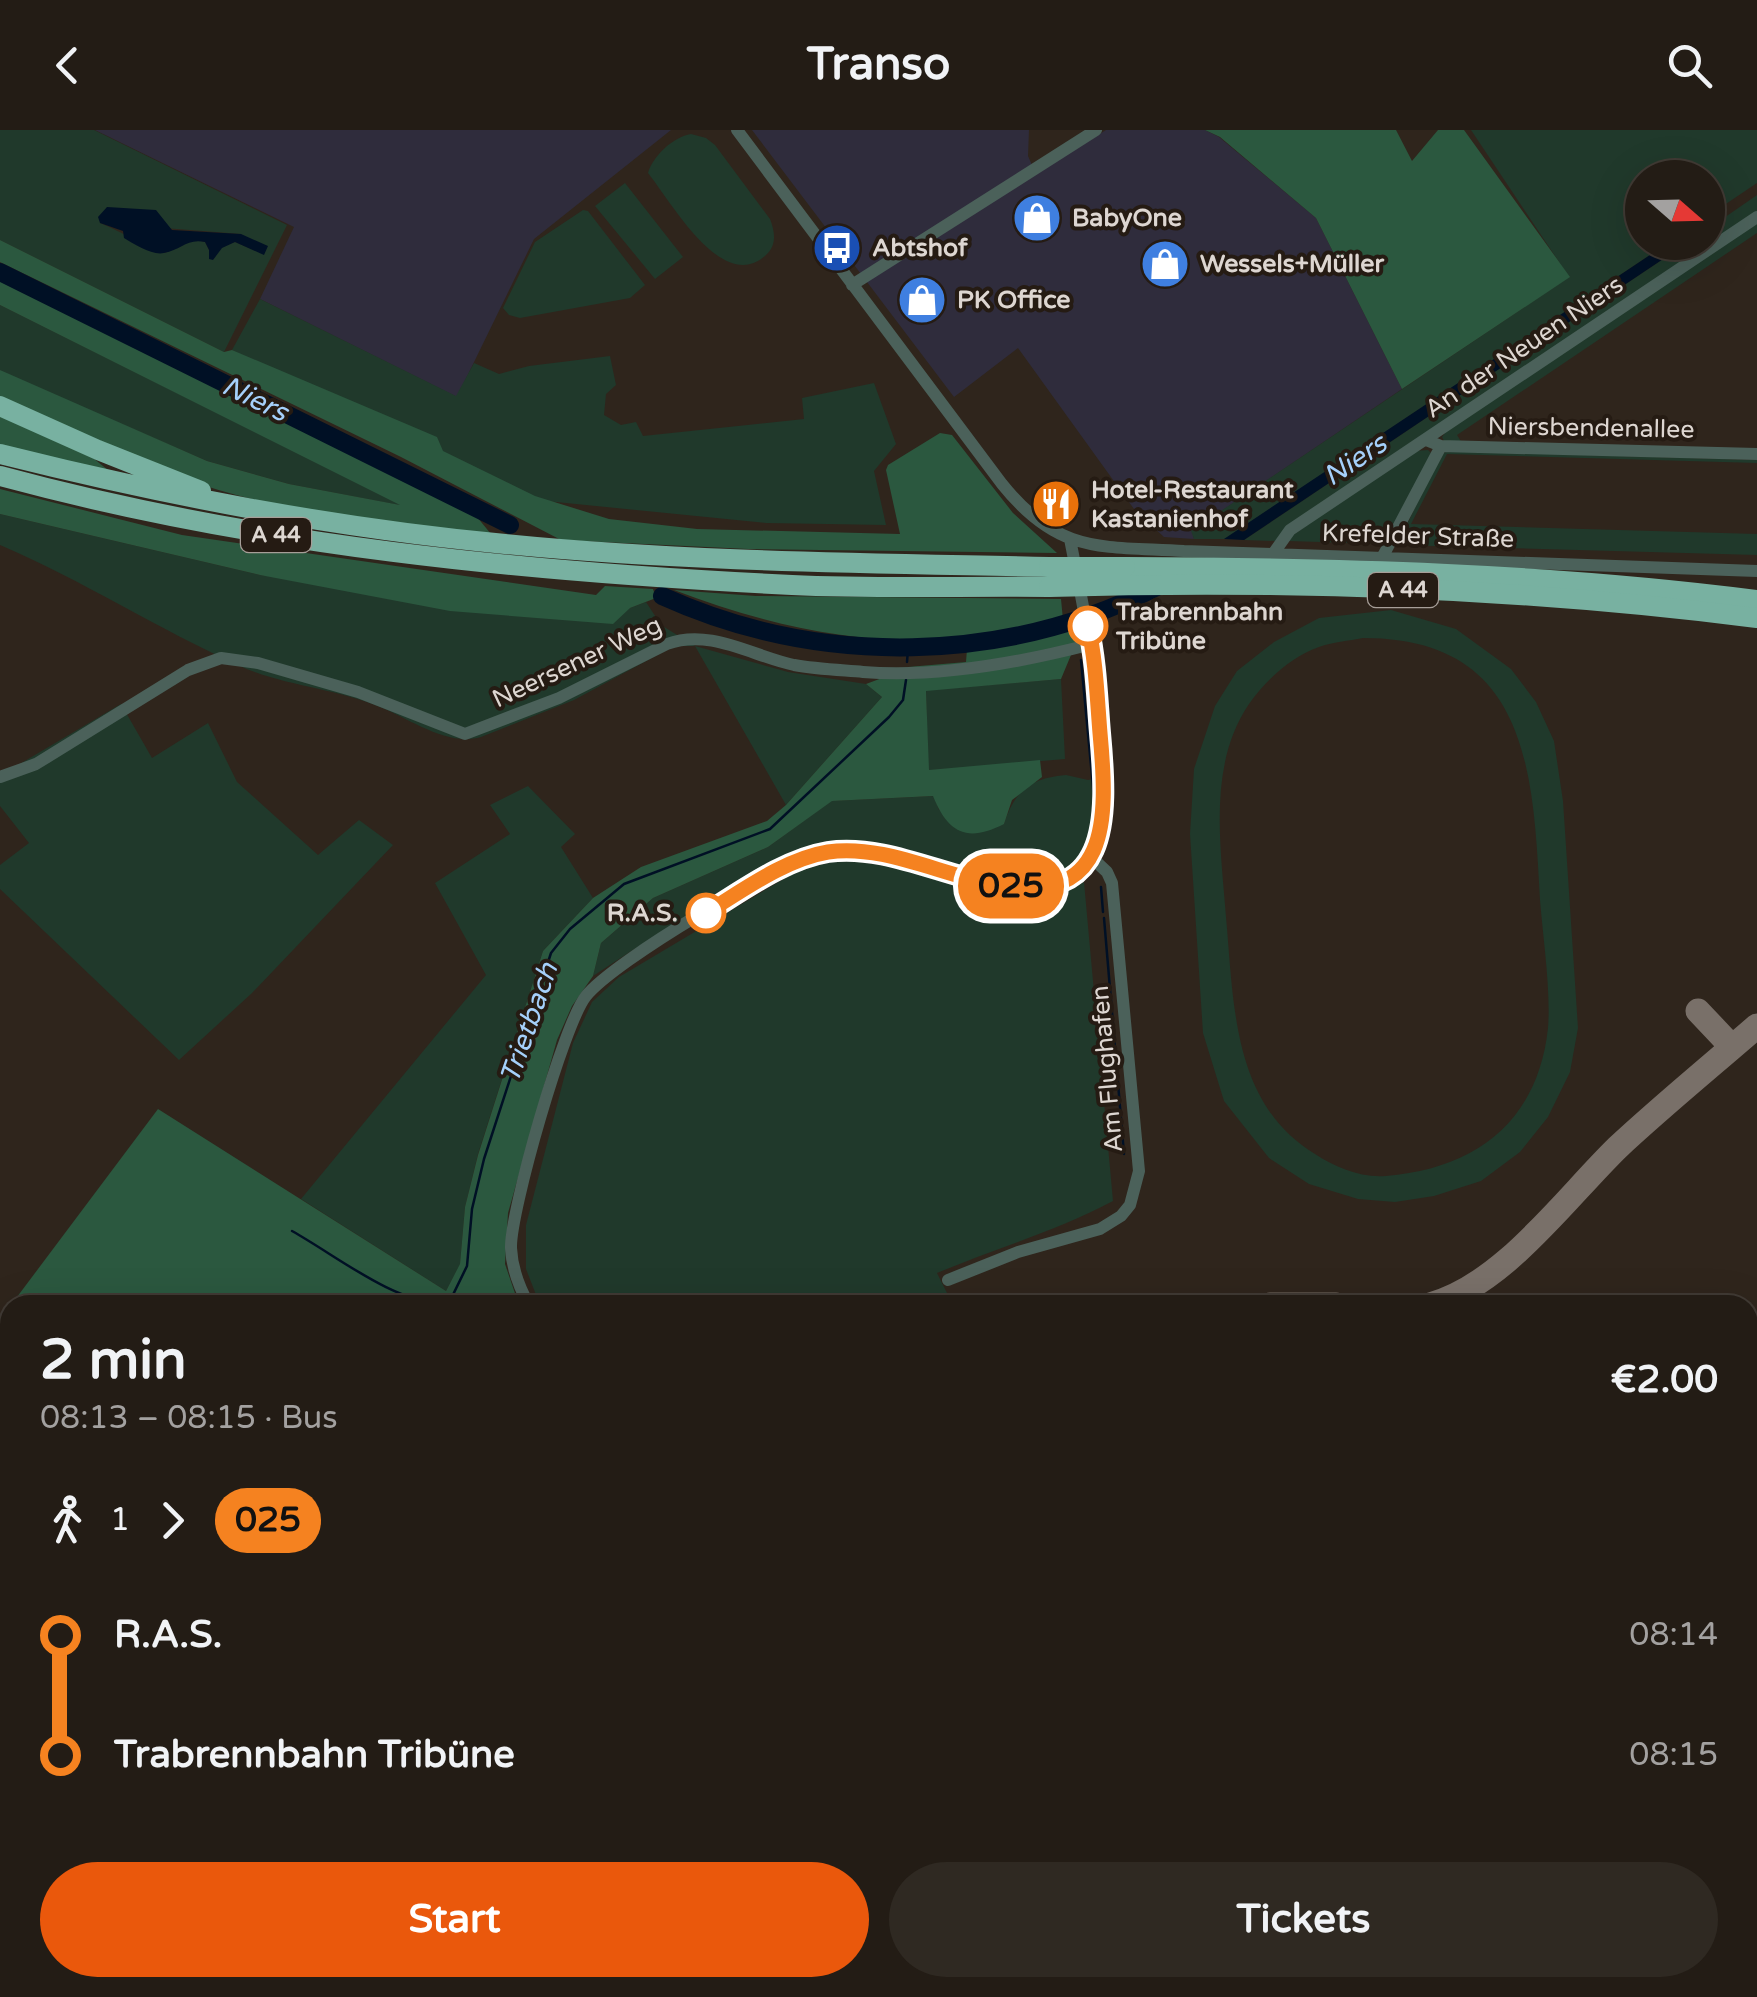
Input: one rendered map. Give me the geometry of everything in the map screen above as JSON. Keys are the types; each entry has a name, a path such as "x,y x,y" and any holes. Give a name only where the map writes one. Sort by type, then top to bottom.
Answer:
{"highway":[{"path":"0,406 151,472 269,514"},
{"name":"A 44","path":"0,454 133,488 269,514 504,544 1123,584 1425,590 1614,602 1757,618"},
{"name":"A 44","path":"0,476 182,518 409,555 556,569 794,585 1049,577 1450,573 1598,583 1757,600"}],"street":[{"name":"Krefelder Straße","path":"737,130 1018,504 1047,529 1070,539 1106,546 1190,552 1757,570"},
{"path":"852,285 1096,130"},
{"name":"An der Neuen Niers","path":"1273,554 1290,530 1757,217"},
{"name":"Niersbendenallee","path":"1426,440 1441,446 1757,454"},
{"path":"1383,556 1441,446"},
{"path":"525,1295 514,1269 513,1224 559,1056 574,1014 585,997 615,970 792,862 827,852 856,851 993,884 1030,889 1063,881 1091,857 1104,822 1104,790 1091,639 1070,539"},
{"name":"Neersener Weg","path":"0,777 55,754 188,670 214,659 258,663 358,692 465,734 559,698 684,638 710,640 793,664 866,672 927,672 1091,639"},
{"name":"Am Flughafen","path":"948,1280 1018,1252 1100,1229 1120,1216 1132,1196 1139,1171 1112,883 1108,872 1091,857"}],"shaded area":[{"path":"95,130 671,130 534,239 457,397 260,299 294,227"},
{"path":"752,130 1029,130 1028,156 1036,174 1106,130 1205,130 1219,137 1316,218 1402,389 1192,531 1194,539 1164,537 1134,509 1018,348 954,397"}],"green space":[{"path":"0,130 94,130 287,225 224,352 0,240","holes":["100,223 241,234 264,254 235,242 209,250 205,242 193,239 165,253"]},
{"path":"1205,130 1396,130 1412,161 1438,130 1464,130 1570,277 1402,389 1316,218 1220,137"},
{"path":"1471,130 1757,130 1757,183 1725,205 1725,160 1625,160 1625,260 1643,260 1225,539 1194,539 1191,531 1569,277"},
{"path":"691,134 715,145 770,219 772,247 750,264 733,263 716,255 685,223 648,173 665,148"},
{"path":"625,183 683,257 655,279 595,206"},
{"path":"1757,195 1757,213 1725,235 1725,217"},
{"path":"583,210 588,211 645,285 630,298 520,318 509,315 503,308 535,242"},
{"path":"1757,221 1757,233 1725,255 1725,243"},
{"path":"0,240 224,352 232,350 437,437 443,451 535,496 609,519 697,529 900,534 886,470 940,433 952,435 1013,513 1057,553 748,549 561,540 401,457 0,262"},
{"path":"1662,260 1688,260 1275,541 1244,540"},
{"path":"1699,260 1717,260 1457,435 1462,443 1445,443 1442,437 1448,429"},
{"path":"0,279 408,478 477,517 491,534 334,515 219,490 136,459 0,397 0,370 207,461 289,484 400,505 0,305"},
{"path":"260,299 456,396 474,363 499,374 529,366 610,356 616,385 606,394 604,415 621,425 636,422 643,436 804,419 802,398 874,383 896,444 874,471 886,525 766,523 526,499 232,350"},
{"path":"0,305 404,506 289,484 207,461 8,375 0,370"},
{"path":"0,415 87,453 114,475 0,446"},
{"path":"1414,451 1431,453 1386,544 1288,541"},
{"path":"1448,451 1757,460 1447,454 1411,524 1757,534 1757,555 1397,545 1441,454"},
{"path":"0,489 182,535 596,595 605,586 653,589 656,598 630,608 613,624 450,611 260,575 0,514"},
{"path":"0,514 260,575 630,608 646,602 661,625 695,646 674,646 574,700 481,737 456,738 345,695 257,673 210,652 0,545"},
{"path":"674,590 756,596 1061,599 1063,620 964,639 866,638 770,621"},
{"path":"1391,610 1456,629 1511,669 1536,702 1554,741 1563,801 1578,1028 1570,1072 1548,1117 1520,1152 1481,1181 1434,1196 1395,1202 1358,1199 1309,1184 1269,1158 1224,1101 1203,1033 1190,834 1194,769 1215,706 1237,671 1274,642 1319,618","holes":["1363,638 1418,644 1460,661 1490,687 1511,721 1525,761 1533,805 1548,981 1548,1028 1531,1090 1497,1135 1447,1163 1376,1176 1357,1173 1315,1154 1288,1133 1267,1108 1252,1080 1242,1049 1232,983 1220,835 1222,780 1236,728 1249,704 1289,663 1319,647"]},
{"path":"1073,623 1076,643 1061,679 926,691 929,770 1040,760 1042,777 1012,800 1004,824 979,833 952,826 933,796 832,801 768,847 653,898 601,943 593,976 572,1006 557,1040 508,1213 505,1264 516,1295 18,1295 158,1109 446,1291 460,1264 465,1207 478,1155 543,951 593,898 641,867 767,821 786,805 882,697 866,684 902,675 908,667 966,662 967,649"},
{"path":"695,646 788,672 866,684 882,697 786,805"},
{"path":"1061,679 1065,759 928,771 926,690"},
{"path":"121,704 152,758 208,723 237,782 318,855 359,820 393,845 252,993 179,1060 0,889 0,865 29,843 0,806 0,771 13,768"},
{"path":"1066,775 1098,778 1089,837 1066,869 1033,880 992,877 855,843 815,845 777,862 593,976 601,943 653,898 768,847 831,801 934,796 939,810 1004,824 1013,802 1026,788 1043,779"},
{"path":"528,786 575,834 561,847 593,898 543,951 478,1154 465,1207 460,1265 446,1291 301,1199 486,975 435,883 510,834 490,805"},
{"path":"842,859 900,868 1035,900 1060,895 1084,882 1113,1201 937,1273 948,1295 536,1295 526,1269 526,1225 573,1043 592,1002 619,977 797,871"}],"water":[{"path":"107,207 156,210 172,230 241,234 268,246 264,255 235,242 222,248 213,260 209,259 205,242 199,241 155,253 124,238 123,231 100,223 98,217"},
{"path":"1642,260 1662,260 1244,540 1224,539"}],"waterway":[{"name":"Niers","path":"0,272 510,525"},
{"name":"Niers","path":"662,596 723,619 785,636 849,645 912,647 976,642 1039,631 1100,612 1159,586"},
{"name":"Trietbach","path":"907,662 908,649"},
{"path":"1081,660 1094,797"},
{"name":"Trietbach","path":"453,1295 467,1266 472,1209 484,1159 551,953 570,929 624,884 770,829 889,717 903,700 906,680"},
{"path":"1101,887 1103,912"},
{"path":"1104,918 1124,1154"},
{"path":"292,1231 403,1295"}],"taxiway":[{"path":"1698,1011 1732,1047"},
{"path":"1457,1295 1507,1261 1617,1148 1757,1026"}],"bus line":[{"name":"025","path":"706,913 792,862 827,852 856,851 993,884 1030,889 1063,881 1079,870 1091,857 1104,822 1102,750 1088,626"}],"place":[{"name":"BabyOne","path":"1037,218"},
{"name":"Abtshof","path":"837,248"},
{"name":"Wessels+Müller","path":"1165,264"},
{"name":"PK Office","path":"922,300"},
{"name":"Hotel-Restaurant Kastanienhof","path":"1056,504"},
{"name":"Trabrennbahn Tribüne","path":"1088,626"},
{"name":"R.A.S.","path":"706,913"}]}
